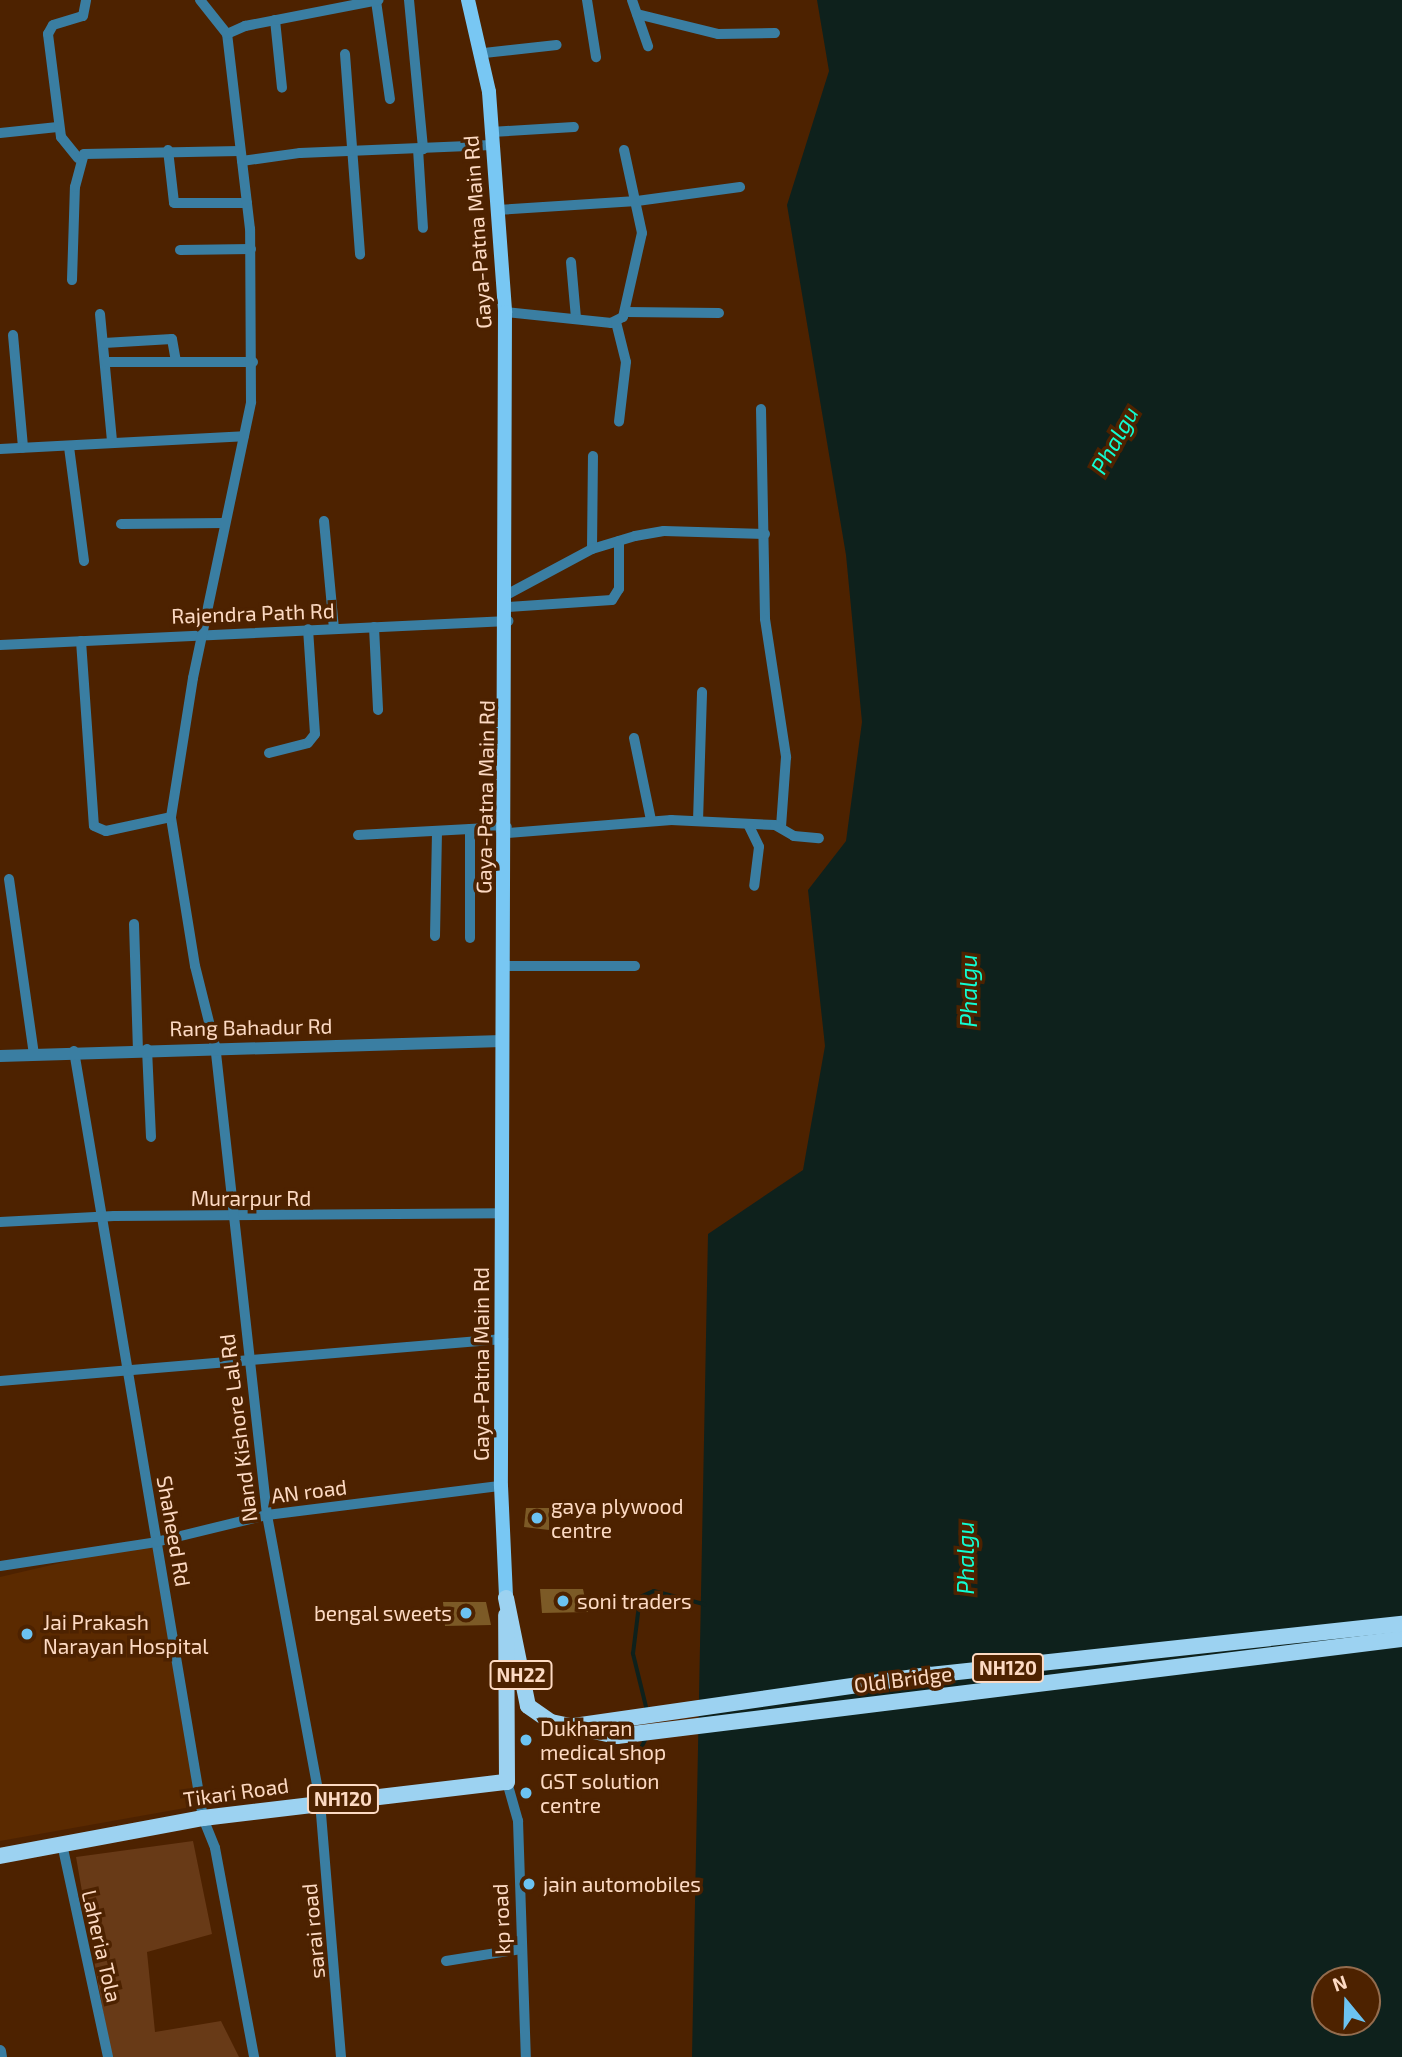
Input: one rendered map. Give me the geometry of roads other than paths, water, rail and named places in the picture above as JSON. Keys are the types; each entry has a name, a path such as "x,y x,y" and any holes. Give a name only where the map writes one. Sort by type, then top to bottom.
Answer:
{"highway":[{"name":"NH22","path":"506,1598 515,1620 525,1700 540,1717 568,1727 617,1736"},
{"path":"506,1598 507,1782"},
{"name":"NH120","path":"568,1727 615,1718 930,1675 1402,1624"},
{"name":"Old Bridge","path":"617,1736 1402,1639"},
{"name":"Tikari Road","path":"0,1856 203,1818 320,1801 507,1782"}],"main road":[{"name":"Gaya-Patna Main Rd","path":"468,0 484,52 505,312 508,607 502,1041 501,1486 506,1598"}],"street":[{"path":"72,280 78,158 58,127 48,34 53,24 83,16 86,0"},
{"path":"200,0 228,34 275,20 378,0 390,99"},
{"path":"409,0 421,149 423,228"},
{"path":"587,0 596,57"},
{"path":"632,0 648,46"},
{"path":"637,13 718,34 775,33"},
{"path":"275,20 282,88"},
{"name":"Nand Kishore Lal Rd","path":"228,34 251,249 253,362 244,436 201,633 171,817 195,966 215,1046 267,1515 320,1801"},
{"path":"484,52 557,45"},
{"path":"345,54 360,254"},
{"path":"0,133 58,127"},
{"path":"78,158 98,150 168,150 241,156 421,149 574,127"},
{"path":"168,150 174,203 247,204"},
{"path":"616,322 626,312 642,241 637,201 624,150"},
{"path":"497,210 637,201 740,187"},
{"path":"180,250 251,249"},
{"path":"571,262 576,318"},
{"path":"505,312 616,322"},
{"path":"626,312 719,313"},
{"path":"100,314 112,441"},
{"path":"616,322 626,356 619,422"},
{"path":"13,335 23,449"},
{"path":"104,343 172,339 176,362"},
{"path":"106,362 253,362"},
{"path":"761,409 758,462 765,534 767,644 786,757 781,826"},
{"path":"0,449 244,436"},
{"path":"69,447 83,561"},
{"path":"592,549 593,456"},
{"path":"324,521 334,628"},
{"path":"121,524 225,523"},
{"path":"508,607 592,549 619,541 664,531 765,534"},
{"name":"Rajendra Path Rd","path":"0,645 201,633 374,627 508,607 612,600 619,589 619,541"},
{"path":"374,627 378,710"},
{"path":"269,753 308,743 315,734 308,629"},
{"path":"81,640 94,826 106,831 171,817"},
{"path":"698,821 702,692"},
{"path":"634,738 651,820"},
{"path":"358,835 470,829 507,830 651,820 781,826 794,836 819,838"},
{"path":"748,824 759,847 754,886"},
{"path":"470,829 470,938"},
{"path":"435,936 437,831"},
{"path":"9,879 34,1054"},
{"path":"134,924 151,1137"},
{"path":"505,966 635,966"},
{"name":"Rang Bahadur Rd","path":"0,1056 215,1046 502,1041"},
{"name":"Shaheed Rd","path":"74,1051 203,1818 215,1848 254,2057"},
{"name":"Murarpur Rd","path":"0,1222 101,1216 233,1218 503,1213"},
{"path":"0,1381 503,1339"},
{"name":"AN road","path":"0,1566 156,1542 267,1515 501,1486"},
{"name":"kp road","path":"507,1782 518,1821 526,2057"},
{"name":"sarai road","path":"320,1801 341,2057"},
{"name":"Laheria Tola","path":"62,1844 108,2057"},
{"path":"446,1961 521,1949"},
{"path":"0,2051 1,2057"}],"water":[{"name":"Phalgu","path":"817,0 1402,0 1402,2057 692,2057 708,1234 803,1170 825,1046 808,890 846,841 862,722 846,555 787,205 829,71"}],"waterway":[{"path":"647,1711 633,1654 640,1597 654,1591 704,1604"},
{"path":"637,1756 647,1736"}],"place":[{"name":"gaya plywood centre","path":"537,1518"},
{"name":"soni traders","path":"563,1601"},
{"name":"bengal sweets","path":"466,1613"},
{"name":"Jai Prakash Narayan Hospital","path":"27,1634"},
{"name":"Dukharan medical shop","path":"526,1740"},
{"name":"GST solution centre","path":"526,1793"},
{"name":"jain automobiles","path":"529,1884"}]}
